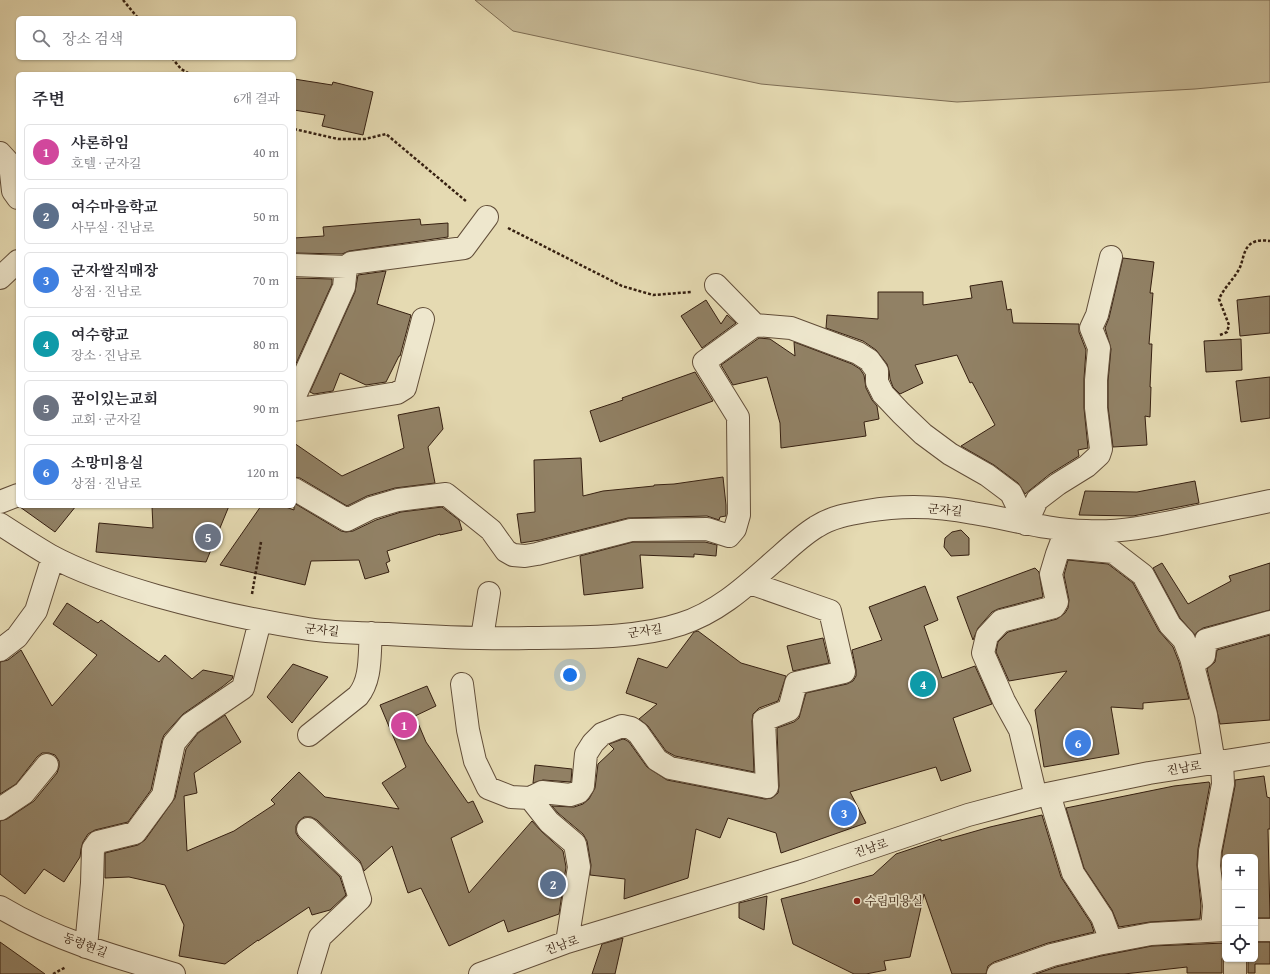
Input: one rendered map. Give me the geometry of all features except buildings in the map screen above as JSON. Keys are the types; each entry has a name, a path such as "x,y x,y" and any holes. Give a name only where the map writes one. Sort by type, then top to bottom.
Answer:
{"street":[{"path":"0,153 10,164 13,191 16,195"},
{"path":"296,264 346,267 351,263 464,248 487,216"},
{"path":"1026,524 1037,500 1058,484 1088,466 1099,455 1101,449 1096,408 1096,380 1099,348 1090,328 1097,315 1111,257"},
{"path":"0,278 16,263"},
{"path":"296,394 344,287 346,267"},
{"path":"716,285 755,326"},
{"path":"296,410 397,393 405,388 423,319"},
{"path":"296,490 347,520 371,508 398,500 446,494 491,530 506,551 513,555 525,556 537,554 631,530 707,529 729,536 735,529 739,515 738,417 704,362 755,326 791,328 858,353 868,360 877,371 877,382 883,394 897,409 923,434 950,454 987,475 1011,493 1026,524"},
{"path":"0,502 16,496"},
{"name":"군자길","path":"0,524 53,557 145,593 181,603 311,630 482,638 599,636 658,630 700,617 739,593 818,525 840,517 886,508 941,508 1026,524 1063,538 1135,529 1270,501"},
{"path":"998,974 1052,955 1111,941 1151,934 1218,930 1209,866 1210,851 1223,784 1193,664 1184,640 1170,625 1143,575 1113,552 1063,538 1051,574 1057,602 1054,607 1002,621 987,636 983,653 1004,702 1020,730 1042,795 1073,873 1102,917 1111,941"},
{"path":"0,650 17,637 36,611 53,557"},
{"path":"462,684 468,730 475,761 488,788 511,797 530,798 542,792 570,795 579,792 583,786 586,754 593,743 602,734 622,726 631,728 638,733 656,760 670,768 767,787 764,720 789,710 796,683 844,672 830,610 750,583"},
{"path":"482,638 489,593"},
{"path":"86,947 92,883 93,849 98,842 135,833 163,795 174,743 190,724 243,688 254,619"},
{"path":"1193,664 1204,656 1206,640 1270,622"},
{"path":"309,735 358,696 364,689 368,680 371,633"},
{"name":"진남로","path":"480,974 567,942 802,871 968,815 1042,795 1149,773 1270,754"},
{"path":"0,809 24,793 47,765"},
{"path":"530,798 549,822 575,844 578,867 567,942"},
{"path":"308,829 351,870 360,899 320,937 309,974"},
{"name":"동령현길","path":"0,907 86,947 174,974"},
{"path":"1258,930 1270,930"},
{"path":"1235,962 1235,974"}],"path":[{"path":"123,0 136,16"},
{"path":"174,60 181,69 186,72"},
{"path":"296,129 338,139 365,138 386,134 461,198 487,216 622,286 653,295 688,293 716,285"},
{"path":"1220,335 1227,332 1229,325 1219,300 1224,290 1239,270 1246,249 1251,243 1259,240 1270,241"},
{"path":"254,619 261,542"}],"shaded area":[{"path":"475,0 1270,0 1270,82 1195,89 957,102 761,84 513,31"}],"place":[{"name":"꿈이있는교회","path":"208,537"},
{"name":"여수향교","path":"923,684"},
{"name":"샤론하임","path":"404,725"},
{"name":"소망미용실","path":"1078,743"},
{"name":"군자쌀직매장","path":"844,813"},
{"name":"여수마음학교","path":"553,884"},
{"name":"수림미용실","path":"857,901"}]}
